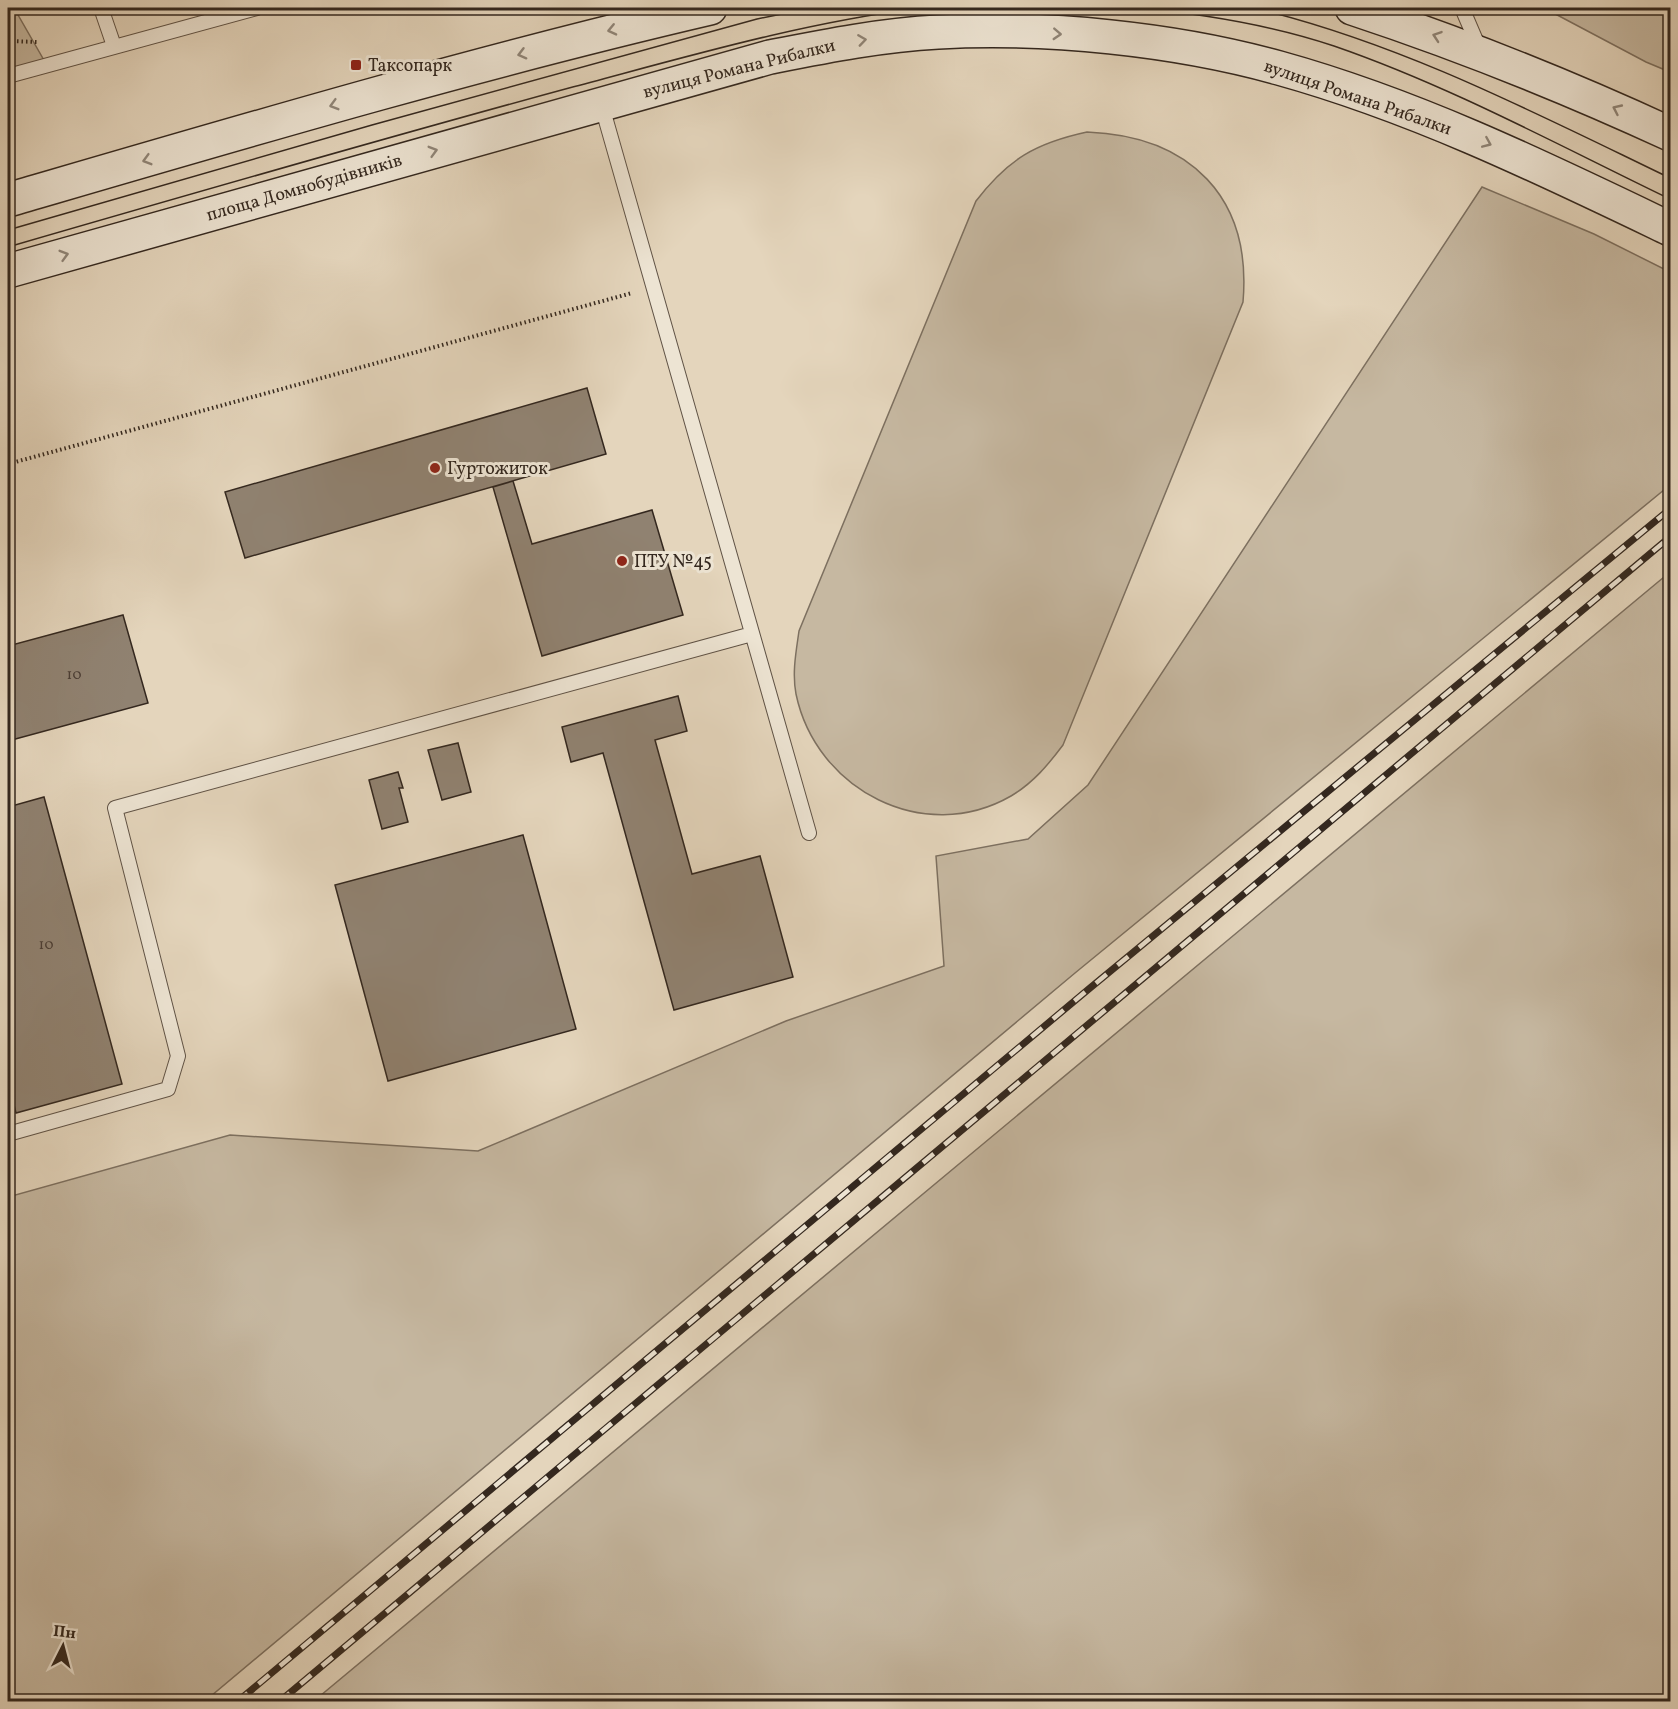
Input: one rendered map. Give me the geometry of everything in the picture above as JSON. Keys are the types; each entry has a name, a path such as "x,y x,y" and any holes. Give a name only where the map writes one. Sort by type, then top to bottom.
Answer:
{"main road":[{"path":"8,200 578,38 710,8"},
{"path":"1353,8 1481,52 1585,94 1671,134"},
{"name":"вулиця Романа Рибалки","path":"601,102 770,57 860,40 939,32 1030,33 1120,38 1222,55 1278,68 1343,88 1436,121 1519,156 1671,229"},
{"name":"площа Домнобудівників","path":"8,271 601,102"}],"lane":[{"path":"101,8 114,46"},
{"path":"8,76 257,8"},
{"path":"1462,8 1481,52"},
{"path":"601,102 809,833"},
{"path":"8,1134 168,1089 178,1056 115,808 752,634"}],"path":[{"path":"8,464 653,287"}],"shaded area":[{"path":"8,8 14,8 45,62 8,73"},
{"path":"1544,8 1670,8 1670,72 1646,62"},
{"path":"1087,132 1124,136 1156,145 1184,160 1207,179 1225,203 1237,232 1243,265 1243,302 1063,745 1040,773 1011,796 978,810 944,815 910,811 878,800 850,782 826,757 807,728 796,694 794,678 799,631 976,201 1000,174 1024,155 1069,136"},
{"path":"1482,187 1594,234 1670,272 1670,485 1075,973 205,1701 8,1701 8,1197 230,1135 478,1151 786,1021 944,966 936,856 1028,839 1088,785"},
{"path":"1670,572 1670,1701 314,1701"}],"building":[{"name":"Гуртожиток","path":"587,388 606,454 245,558 225,492"},
{"path":"513,481 532,544 652,510 683,615 542,656 493,487"},
{"path":"123,615 148,703 8,741 8,646"},
{"path":"678,696 687,731 655,740 692,874 760,856 793,977 674,1010 603,753 571,762 562,727"},
{"path":"458,743 471,792 442,800 428,750"},
{"path":"398,772 403,788 399,788 408,822 382,829 369,780"},
{"path":"44,797 122,1084 16,1113 8,1081 8,807"},
{"path":"523,835 576,1029 388,1081 335,885"}],"tram line":[{"path":"8,230 372,125 757,19 812,8"},
{"path":"8,247 428,127 700,53 831,22 920,8"},
{"path":"1138,8 1237,21 1334,46 1462,98 1670,199"},
{"path":"1254,8 1362,40 1415,60 1518,105 1670,178"}],"railway":[{"path":"237,1702 1090,988 1670,509"},
{"path":"279,1702 1670,537"}],"place":[{"name":"Таксопарк","path":"356,65"},
{"name":"Гуртожиток","path":"435,468"},
{"name":"ПТУ №45","path":"622,561"}]}
